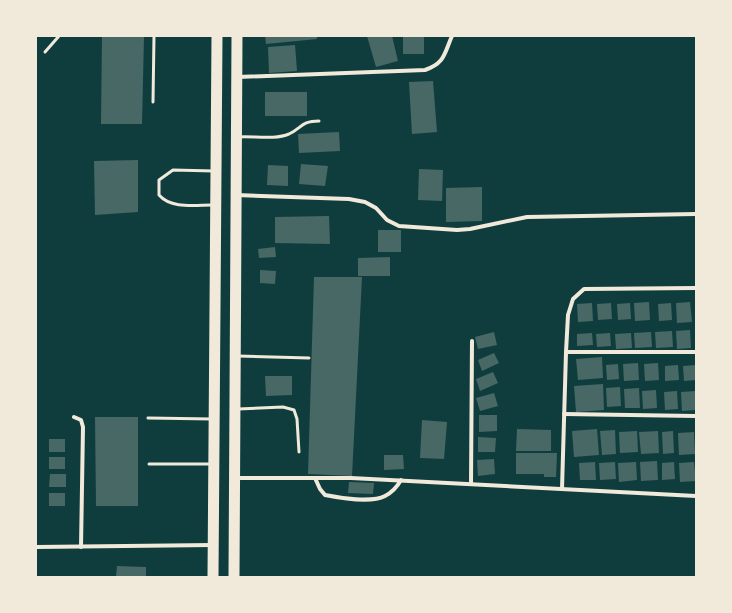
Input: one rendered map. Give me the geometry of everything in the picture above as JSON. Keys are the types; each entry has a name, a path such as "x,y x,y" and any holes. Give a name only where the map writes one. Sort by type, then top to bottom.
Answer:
{"highway":[{"path":"213,577 216,419 217,36"},
{"path":"234,577 237,356 237,36"}],"street":[{"path":"238,77 425,70 437,66 444,57 452,36"},
{"path":"236,195 349,199 365,202 376,208 387,220 399,226 456,230 470,229 527,217 696,214"},
{"path":"562,490 568,315 573,299 584,289 696,288"},
{"path":"471,484 472,341"},
{"path":"566,352 696,352"},
{"path":"564,414 696,416"},
{"path":"74,417 81,420 83,427 81,547"},
{"path":"235,478 401,480 562,490 696,496"},
{"path":"315,478 320,489 325,495 372,500 385,497 395,490 401,480"},
{"path":"36,548 214,545"}],"lane":[{"path":"45,52 59,36"},
{"path":"153,102 154,36"},
{"path":"237,137 278,136 289,134 302,123 319,121"},
{"path":"216,171 173,170 159,180 159,195 164,201 176,204 216,205"},
{"path":"237,356 309,358"},
{"path":"236,409 283,408 294,410 297,419 299,452"},
{"path":"148,418 216,419"},
{"path":"149,464 215,464"}],"building":[{"path":"102,36 144,36 142,124 101,124"},
{"path":"265,36 317,36 317,39 266,44"},
{"path":"367,36 392,36 398,61 376,67"},
{"path":"403,36 424,36 424,54 403,54"},
{"path":"295,45 297,71 269,73 268,47"},
{"path":"433,81 437,132 412,134 409,82"},
{"path":"265,92 307,92 307,116 265,116"},
{"path":"339,132 340,151 299,153 298,134"},
{"path":"138,160 138,212 95,215 94,161"},
{"path":"301,164 328,166 325,186 299,184"},
{"path":"268,165 288,166 288,186 267,185"},
{"path":"419,169 443,170 442,201 418,200"},
{"path":"482,187 482,221 446,222 446,188"},
{"path":"329,216 330,244 275,243 275,217"},
{"path":"378,230 401,230 401,252 378,252"},
{"path":"275,247 276,257 259,258 258,249"},
{"path":"390,257 390,276 358,276 358,258"},
{"path":"260,270 276,271 275,284 260,283"},
{"path":"314,277 362,277 352,476 308,474"},
{"path":"649,302 650,320 635,321 634,303"},
{"path":"690,302 692,322 677,323 676,303"},
{"path":"592,303 593,321 578,322 577,304"},
{"path":"611,303 612,319 598,320 597,304"},
{"path":"630,303 631,319 618,320 617,304"},
{"path":"671,303 672,320 659,321 658,304"},
{"path":"690,330 691,348 677,349 676,331"},
{"path":"672,331 673,347 656,348 655,332"},
{"path":"494,332 497,345 478,349 475,337"},
{"path":"651,332 652,347 635,348 634,333"},
{"path":"592,333 593,345 577,346 577,334"},
{"path":"610,333 611,346 597,347 596,334"},
{"path":"631,333 632,348 616,349 615,334"},
{"path":"494,353 499,363 482,371 478,360"},
{"path":"602,357 603,378 578,380 576,359"},
{"path":"638,363 639,380 624,381 623,364"},
{"path":"658,363 659,380 645,381 644,364"},
{"path":"618,364 619,379 607,380 606,365"},
{"path":"678,365 679,380 665,381 665,366"},
{"path":"696,365 696,380 684,381 683,366"},
{"path":"493,372 498,383 480,391 476,379"},
{"path":"265,376 292,376 292,395 266,396"},
{"path":"603,384 604,410 576,412 574,386"},
{"path":"620,387 621,406 607,407 606,388"},
{"path":"639,388 640,408 625,408 624,389"},
{"path":"656,390 657,408 643,409 642,391"},
{"path":"677,391 678,409 665,410 664,392"},
{"path":"695,391 696,410 682,411 681,392"},
{"path":"494,393 498,406 480,411 476,398"},
{"path":"479,415 497,415 497,431 479,432"},
{"path":"95,417 138,417 138,506 96,506"},
{"path":"422,420 447,422 444,459 420,458"},
{"path":"517,429 551,430 551,451 516,451"},
{"path":"597,429 599,455 574,457 572,431"},
{"path":"615,430 616,454 602,455 600,431"},
{"path":"637,431 638,452 620,453 619,432"},
{"path":"658,431 659,453 641,454 639,432"},
{"path":"673,431 674,453 663,454 662,432"},
{"path":"694,432 695,454 679,455 678,433"},
{"path":"478,437 496,438 495,452 478,452"},
{"path":"49,439 65,439 65,452 49,452"},
{"path":"516,453 557,453 556,477 544,477 544,474 516,474"},
{"path":"384,455 403,455 404,469 384,470"},
{"path":"49,457 65,457 65,469 49,469"},
{"path":"494,459 495,474 478,476 477,460"},
{"path":"657,461 658,480 641,481 640,462"},
{"path":"595,462 596,480 580,480 579,463"},
{"path":"615,462 616,479 600,480 599,463"},
{"path":"636,462 637,480 619,482 618,463"},
{"path":"674,462 675,479 662,480 662,463"},
{"path":"694,462 696,481 680,482 679,463"},
{"path":"50,474 66,474 66,487 49,487"},
{"path":"349,482 374,483 373,494 348,493"},
{"path":"49,493 65,493 65,506 49,506"},
{"path":"117,566 146,567 146,577 116,577"}]}
